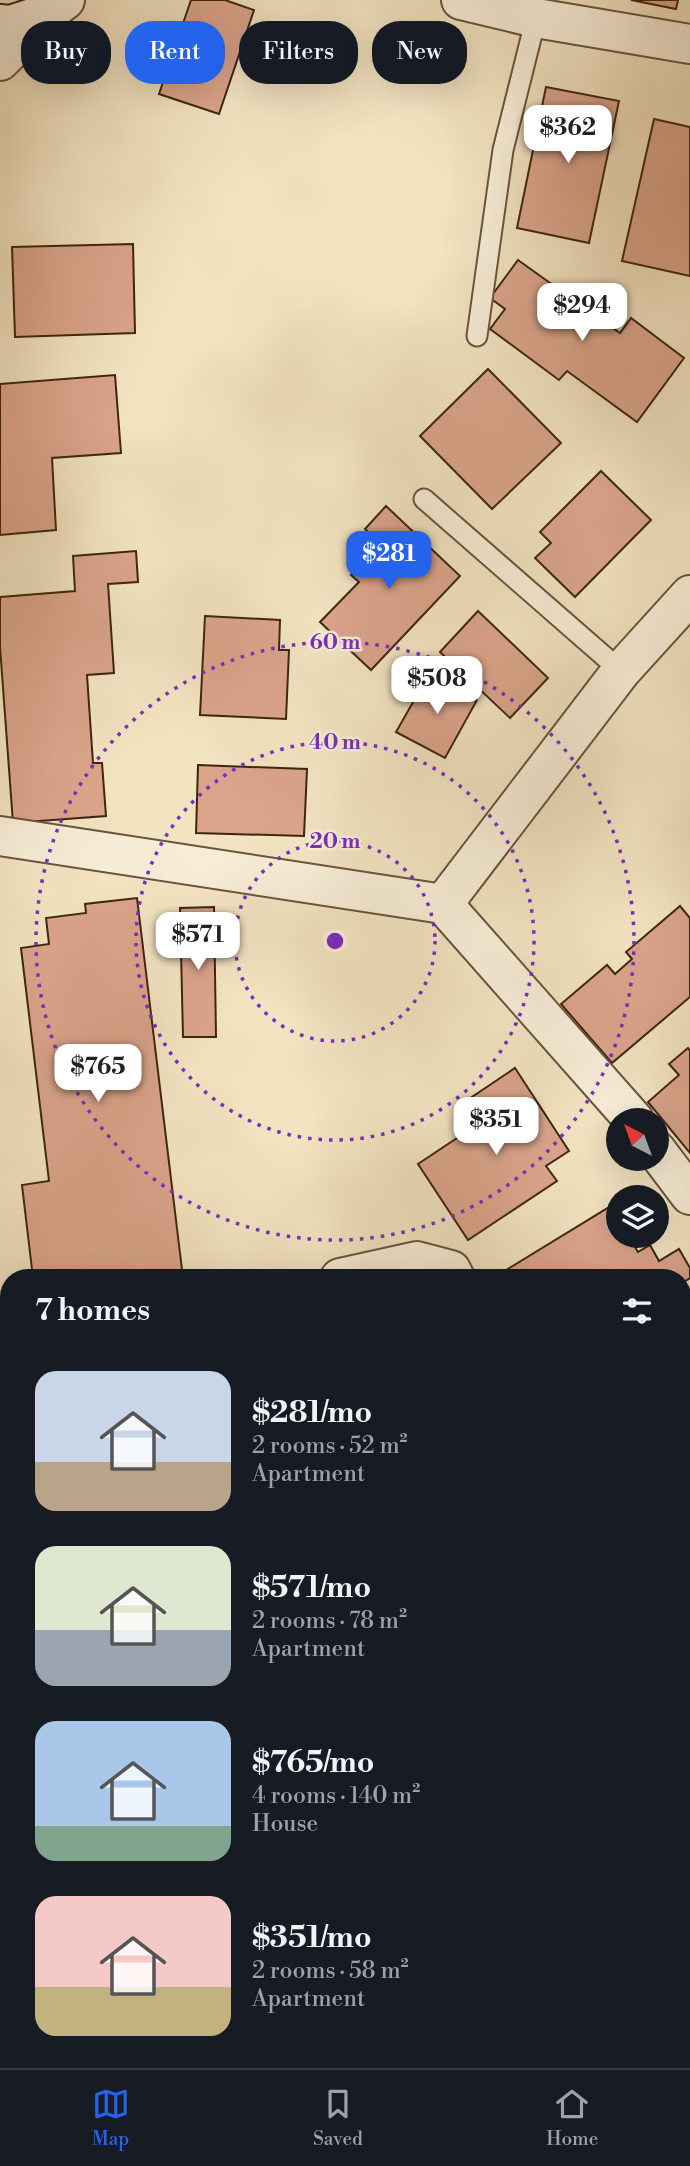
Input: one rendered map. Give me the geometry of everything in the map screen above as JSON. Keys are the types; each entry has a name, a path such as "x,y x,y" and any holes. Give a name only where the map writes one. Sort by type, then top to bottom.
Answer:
{"street":[{"path":"461,0 536,18 690,44"},
{"path":"0,24 10,25 57,6"},
{"path":"0,61 57,6"},
{"path":"443,904 621,671 690,595"},
{"path":"0,835 443,904 623,1108"},
{"path":"669,1167 690,1195"},
{"path":"381,1269 417,1261 447,1269"}],"lane":[{"path":"477,335 503,150 536,18"},
{"path":"424,499 621,671"}],"building":[{"path":"191,0 225,0 254,10 250,21 239,21 239,55 219,114 159,94 162,84 225,84 225,21 184,21"},
{"path":"631,0 678,0 676,9"},
{"path":"546,87 619,101 589,243 517,228"},
{"path":"654,119 690,127 690,276 622,261"},
{"path":"133,244 135,333 15,337 12,247"},
{"path":"518,260 620,333 631,318 684,358 637,422 567,371 559,380 490,329 505,309 490,298"},
{"path":"488,369 561,443 492,509 420,436"},
{"path":"115,375 121,453 52,458 56,530 0,535 0,384"},
{"path":"601,471 651,520 575,597 535,558 551,543 540,532"},
{"path":"386,506 460,576 371,670 320,622 359,582 351,575 381,544 365,529"},
{"path":"136,551 138,582 108,584 114,673 87,675 93,763 102,763 106,816 13,823 0,647 0,597 75,591 73,556"},
{"path":"478,611 548,678 510,718 440,652"},
{"path":"205,616 280,620 279,650 289,650 286,719 200,715"},
{"path":"429,674 477,700 445,758 396,732"},
{"path":"198,765 307,769 304,836 196,833"},
{"path":"137,898 182,1269 32,1269 22,1185 49,1181 21,948 49,944 46,918 86,913 85,904"},
{"path":"680,906 690,918 690,997 612,1063 561,1004 607,965 615,974 632,959 626,952"},
{"path":"214,907 216,1037 183,1037 180,908"},
{"path":"688,1048 690,1153 669,1128 669,1108 653,1108 648,1102 679,1075 669,1064"},
{"path":"515,1068 569,1151 546,1166 557,1181 468,1240 418,1164 484,1120 469,1099"},
{"path":"606,1209 606,1248 636,1248 638,1252 652,1248 659,1261 679,1249 690,1269 508,1269"}]}
